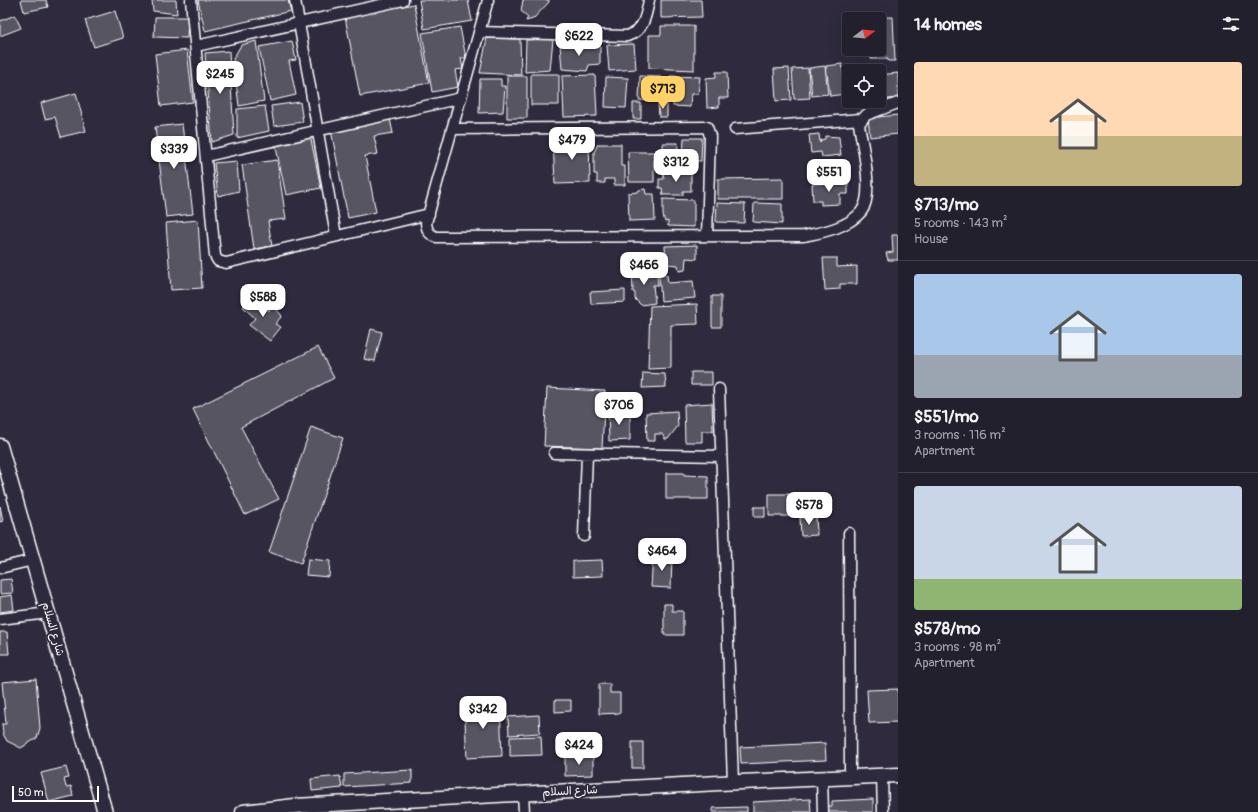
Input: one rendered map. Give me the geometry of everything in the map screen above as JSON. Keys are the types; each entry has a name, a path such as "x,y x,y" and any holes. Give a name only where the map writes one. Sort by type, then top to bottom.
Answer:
{"main road":[{"name":"شارع السلام","path":"0,446 5,479 33,560 105,812"},
{"name":"شارع السلام","path":"243,812 295,806 733,782 898,775"}],"street":[{"path":"191,0 215,256 220,262 226,263 428,214"},
{"path":"295,0 319,130 336,236"},
{"path":"196,46 403,0"},
{"path":"488,0 426,223 427,230 430,234 436,237 804,236 844,224 860,213 864,206 867,190 867,177 859,124 866,115 898,103"},
{"path":"479,32 627,36 635,33 641,28 649,0"},
{"path":"206,156 461,98"},
{"path":"735,129 862,119"},
{"path":"452,129 707,127 710,136 707,236"},
{"path":"719,389 733,782"},
{"path":"554,453 721,456"},
{"path":"584,536 587,454"},
{"path":"850,533 850,777"},
{"path":"0,568 33,560"},
{"path":"0,618 48,613"},
{"path":"882,776 883,812"},
{"path":"822,779 823,812"},
{"path":"523,794 524,812"}],"building":[{"path":"21,0 46,0 48,7 24,12"},
{"path":"152,0 176,0 177,14 153,11"},
{"path":"198,0 288,0 291,11 205,31"},
{"path":"419,0 468,0 472,21 424,29"},
{"path":"523,0 549,0 549,2 533,19 526,21 528,17 521,11"},
{"path":"661,0 701,0 702,17 661,18"},
{"path":"414,4 429,83 360,96 345,17"},
{"path":"115,11 123,38 94,47 85,20"},
{"path":"15,15 21,28 0,36 0,21"},
{"path":"155,17 188,17 187,38 154,37"},
{"path":"886,17 893,17 895,61 888,61 888,59 871,59 871,56 886,56"},
{"path":"661,26 694,26 694,70 649,68 649,35 661,35"},
{"path":"460,27 466,58 461,58 463,69 455,70 458,87 432,92 422,33"},
{"path":"487,38 520,39 521,75 480,73"},
{"path":"553,39 550,70 525,72 526,40"},
{"path":"256,41 264,101 239,106 233,59 241,45"},
{"path":"292,41 296,60 289,61 296,95 270,101 259,47"},
{"path":"634,44 636,69 609,71 607,45"},
{"path":"560,45 600,46 600,64 589,65 587,71 562,69"},
{"path":"187,50 193,102 161,106 155,54"},
{"path":"229,51 234,135 212,142 205,53"},
{"path":"842,64 842,94 830,96 826,66"},
{"path":"825,66 828,94 812,96 809,68"},
{"path":"789,68 791,100 776,101 774,69"},
{"path":"808,68 810,98 794,99 792,69"},
{"path":"716,72 727,72 728,98 719,98 719,107 707,108 706,78 716,77"},
{"path":"898,73 898,98 888,99 889,103 886,104 886,74"},
{"path":"531,74 559,74 559,105 531,105"},
{"path":"595,75 597,116 564,117 562,76"},
{"path":"507,76 527,76 527,118 507,118"},
{"path":"640,76 661,77 660,101 639,100"},
{"path":"670,76 700,77 698,94 691,94 690,107 673,106 673,98 668,98"},
{"path":"606,77 628,78 626,108 605,107"},
{"path":"480,79 501,79 501,86 505,86 503,112 479,113"},
{"path":"76,93 86,131 61,137 55,117 45,119 41,103"},
{"path":"300,102 303,122 274,126 271,106"},
{"path":"633,103 641,103 641,119 633,119"},
{"path":"658,103 667,103 667,117 659,117"},
{"path":"265,106 269,131 237,138 237,109"},
{"path":"898,115 898,134 870,137 868,118"},
{"path":"390,119 393,133 374,136 378,154 365,156 376,212 348,218 331,130"},
{"path":"182,124 193,214 166,217 155,127"},
{"path":"819,134 820,143 821,140 825,139 825,136 839,137 841,155 822,157 821,152 811,153 809,135"},
{"path":"310,135 321,188 286,195 275,143"},
{"path":"684,138 702,138 701,161 683,161"},
{"path":"589,139 590,183 555,184 553,140"},
{"path":"663,143 678,143 677,164 663,164"},
{"path":"598,144 621,144 621,166 625,166 625,185 614,185 614,179 605,179 605,183 597,183 597,174 594,174 594,152"},
{"path":"628,152 654,152 654,182 629,182"},
{"path":"277,160 286,219 268,221 272,246 254,249 242,165"},
{"path":"237,161 239,191 218,196 214,163"},
{"path":"663,171 691,171 691,191 683,191 683,195 663,195 662,188 659,188 659,179 664,179"},
{"path":"783,178 783,199 718,199 718,179"},
{"path":"848,183 848,194 840,194 840,204 821,205 821,201 813,201 812,184"},
{"path":"645,189 646,194 654,194 655,220 629,221 628,193 638,192 639,190"},
{"path":"663,199 694,200 694,227 668,226 668,221 665,222 663,215"},
{"path":"717,203 745,204 744,223 716,222"},
{"path":"754,203 782,204 782,224 753,222"},
{"path":"198,220 202,288 171,290 166,223"},
{"path":"892,235 898,235 898,260 888,260 886,253 893,252"},
{"path":"697,245 697,259 686,258 685,270 679,271 678,265 666,264 665,246"},
{"path":"823,258 837,258 837,267 857,266 857,284 840,284 840,289 825,290"},
{"path":"636,267 646,269 647,275 657,274 658,285 653,285 655,303 641,305 635,299 635,293 633,292 632,269 635,270"},
{"path":"659,275 667,275 668,283 693,281 695,298 661,301"},
{"path":"625,290 625,302 591,304 590,292"},
{"path":"253,295 269,311 272,304 282,316 275,324 281,327 270,341 249,325 255,318 243,307"},
{"path":"712,296 721,296 721,327 712,327"},
{"path":"697,304 698,324 671,325 671,368 648,369 650,306"},
{"path":"371,329 382,332 375,361 364,359"},
{"path":"318,347 334,378 241,427 279,499 245,515 193,409"},
{"path":"691,372 712,372 712,385 691,385"},
{"path":"643,373 665,374 666,387 642,388"},
{"path":"547,388 605,391 602,448 544,446"},
{"path":"712,403 713,431 702,431 702,442 685,442 684,405"},
{"path":"677,411 678,426 668,439 665,439 662,434 655,434 655,441 647,441 646,413"},
{"path":"630,412 630,440 609,441 608,413"},
{"path":"311,427 343,438 301,563 269,552"},
{"path":"666,473 684,473 684,475 708,476 708,499 666,499"},
{"path":"769,494 789,494 789,516 769,516"},
{"path":"0,506 3,521 0,522"},
{"path":"754,507 765,507 765,517 754,517"},
{"path":"816,516 817,535 801,536 800,518"},
{"path":"653,555 672,556 671,588 651,587"},
{"path":"308,559 330,561 329,577 306,575"},
{"path":"602,560 603,576 573,577 573,561"},
{"path":"11,579 13,593 0,594 0,580"},
{"path":"12,595 14,610 0,612 0,597"},
{"path":"664,604 672,604 672,611 683,611 683,635 664,635"},
{"path":"0,632 7,632 9,654 0,654"},
{"path":"36,679 40,728 37,738 21,748 7,741 3,734 2,724 6,724 2,682"},
{"path":"599,684 610,684 610,693 620,693 620,713 599,714"},
{"path":"898,689 898,722 869,723 867,690"},
{"path":"555,700 571,700 571,711 555,712"},
{"path":"500,703 502,756 467,758 464,704"},
{"path":"539,715 540,733 509,735 508,717"},
{"path":"541,736 542,755 510,756 510,737"},
{"path":"632,742 643,742 643,768 632,768"},
{"path":"825,743 826,760 741,764 740,747"},
{"path":"565,757 593,757 593,775 565,776"},
{"path":"66,767 69,778 64,779 66,787 71,786 73,796 49,802 41,773"},
{"path":"412,770 412,783 344,787 344,774"},
{"path":"340,776 342,788 312,791 311,779"},
{"path":"810,799 811,812 753,812 753,802"},
{"path":"873,799 873,812 828,812 828,806 832,806 832,801"},
{"path":"747,807 747,812 713,812 713,808"}]}
